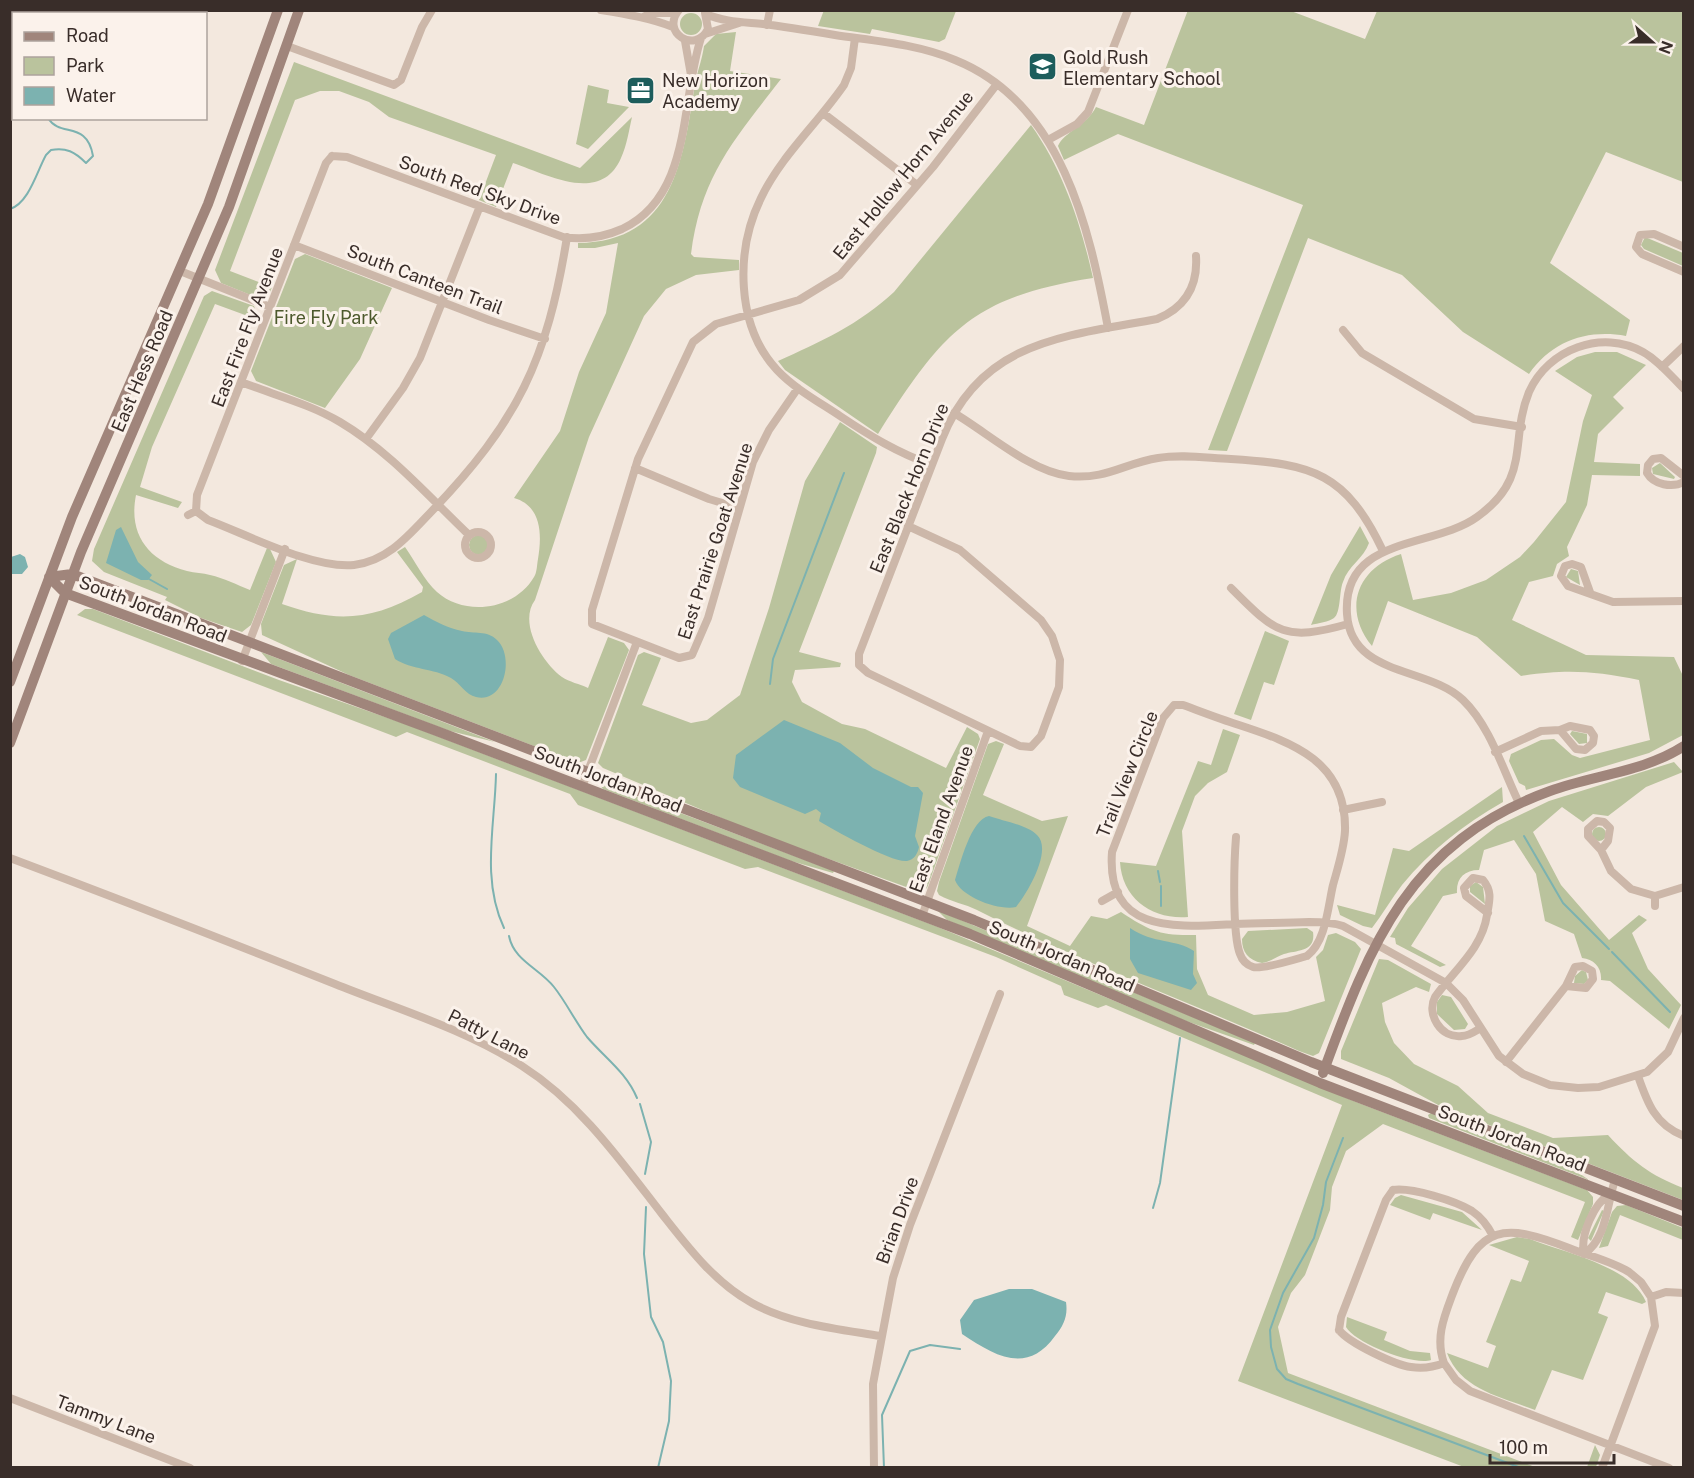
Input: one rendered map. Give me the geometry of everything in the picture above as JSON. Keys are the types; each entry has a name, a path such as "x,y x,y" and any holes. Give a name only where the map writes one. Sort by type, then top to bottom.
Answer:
{"main road":[{"name":"East Hess Road","path":"10,682 49,577 222,167 278,10"},
{"name":"East Hess Road","path":"10,743 72,574 199,279 248,156 299,10"},
{"name":"South Jordan Road","path":"49,577 72,574 927,901 1325,1067 1683,1206"},
{"name":"South Jordan Road","path":"49,577 65,592 922,916 1320,1083 1683,1222"},
{"path":"1320,1083 1375,943 1405,896 1433,865 1473,831 1519,803 1561,787 1682,751"}],"street":[{"path":"287,46 394,86 401,80 422,27 432,10"},
{"path":"601,10 643,17 651,22 673,27"},
{"path":"767,25 770,10"},
{"path":"1048,140 1077,124 1088,112 1128,10"},
{"path":"643,17 651,14 677,12 673,27 677,35 685,40 739,23"},
{"path":"704,12 739,23 855,38 940,54 971,67 997,84 1021,104 1048,140 1070,183 1085,223 1108,328"},
{"name":"South Red Sky Drive","path":"330,152 567,237 594,237 616,231 638,219 659,198 670,177 679,147 691,75 708,24 704,12"},
{"path":"855,38 846,82 774,176 754,214 745,254 747,316 768,358 798,388 885,445 932,465"},
{"name":"South Red Sky Drive","path":"685,40 691,75"},
{"name":"East Hollow Horn Avenue","path":"637,642 588,622 635,468 657,415 693,342 716,324 800,300 835,279 852,263 917,185 997,84"},
{"path":"823,113 917,185"},
{"name":"East Fire Fly Avenue","path":"196,511 197,495 330,152"},
{"path":"366,439 410,377 443,302 480,206"},
{"path":"1683,248 1648,232 1640,235 1636,242 1636,247 1642,254 1683,272"},
{"path":"188,515 196,511 208,520 332,565 366,562 390,552 472,468 500,430 521,395 546,339 558,294 567,237"},
{"name":"South Canteen Trail","path":"294,245 546,339"},
{"name":"East Black Horn Drive","path":"908,526 960,550 1041,620 1052,636 1060,660 1059,687 1033,751 855,666 908,526 954,413 980,380 1011,356 1046,340 1157,319 1178,308 1195,281 1196,256"},
{"path":"180,271 270,307"},
{"path":"1342,330 1362,353 1474,419 1522,427"},
{"path":"1519,803 1477,716 1462,698 1443,686 1378,663 1358,644 1348,624 1347,602 1353,580 1364,565 1383,551 1456,529 1490,507 1514,469 1527,397 1538,376 1556,358 1574,348 1591,343 1618,343 1643,352 1662,367 1683,389"},
{"path":"1662,367 1683,346"},
{"path":"241,382 325,414 366,439 469,535"},
{"name":"East Prairie Goat Avenue","path":"637,642 691,661 705,626 759,447 798,388"},
{"path":"954,413 1030,463 1063,475 1102,476 1161,457 1279,462 1318,474 1340,488 1358,507 1383,551"},
{"path":"1683,476 1661,458 1653,459 1648,465 1647,473 1652,480 1669,485 1683,482"},
{"path":"635,468 709,499 739,508"},
{"path":"242,660 285,549"},
{"path":"1231,588 1260,617 1283,631 1306,634 1348,624"},
{"path":"1590,592 1603,600 1620,602 1683,601"},
{"path":"582,787 637,642"},
{"name":"Trail View Circle","path":"1118,892 1112,864 1113,846 1166,713 1173,703 1303,749 1318,761 1331,779 1343,810 1345,830 1342,849 1318,942 1310,954 1264,968 1252,967 1242,959 1238,948 1237,924"},
{"path":"1495,752 1540,731 1560,730"},
{"name":"East Eland Avenue","path":"922,916 988,731"},
{"path":"1343,810 1382,802"},
{"path":"1236,837 1237,924"},
{"path":"1601,850 1607,865 1620,881 1638,892 1655,896 1683,887"},
{"name":"Patty Lane","path":"10,858 427,1020 500,1053 535,1075 578,1112 616,1154 686,1244 731,1289 753,1303 779,1314 880,1336"},
{"path":"1479,1029 1466,1036 1455,1036 1435,1021 1431,1012 1432,1002 1481,938 1488,913 1491,902 1487,885 1479,878 1473,878 1467,882 1464,892 1469,899 1488,913"},
{"path":"1102,902 1118,892 1136,913 1157,924 1182,927 1323,923 1343,926 1446,983 1463,1000 1479,1029 1506,1062 1537,1081 1567,1088 1599,1086 1638,1076 1653,1068 1664,1058 1683,1018"},
{"path":"1654,906 1655,896"},
{"path":"1506,1062 1566,986"},
{"name":"Brian Drive","path":"874,1467 873,1390 880,1336 902,1246 1000,994"},
{"path":"1638,1076 1656,1117 1667,1128 1683,1136"},
{"path":"1584,1254 1593,1248 1610,1205 1610,1194 1615,1180"},
{"path":"1444,1363 1423,1368 1401,1364 1336,1331 1386,1200 1392,1188 1465,1208 1481,1219 1493,1236"},
{"path":"1602,1467 1610,1445 1653,1336 1655,1316 1650,1297 1641,1282 1627,1270 1529,1233 1509,1232 1493,1236 1476,1247 1463,1267 1440,1330 1440,1349 1444,1363 1456,1380 1470,1391 1610,1445 1669,1467"},
{"path":"1650,1297 1666,1292 1683,1293"},
{"name":"Tammy Lane","path":"10,1398 190,1467"}],"green space":[{"path":"824,10 956,11 945,39 939,42 872,29 870,34 818,26"},
{"path":"1188,10 1291,11 1365,39 1377,11 1683,11 1683,182 1606,152 1550,263 1630,320 1626,336 1598,334 1572,340 1548,353 1529,374 1463,332 1402,275 1308,238 1227,451 1208,450 1303,205 1118,134 1064,160 1058,146 1065,137 1087,119 1096,107 1144,125"},
{"path":"691,13 699,16 702,24 699,32 691,35 683,32 680,24 683,16"},
{"path":"736,32 730,71 781,79 722,159 703,202 691,254 694,257 739,260 739,270 696,275 666,289 644,316 589,437 535,600 530,609 531,631 540,652 554,670 568,680 588,688 608,637 624,643 629,650 586,760 578,763 349,675 262,635 261,624 284,565 297,559 282,604 319,614 353,616 370,614 404,602 422,592 423,587 397,552 405,547 432,587 448,600 461,605 475,607 502,603 515,597 526,588 536,573 540,531 535,514 523,502 514,498 560,431 579,372 606,313 618,243 595,248 578,248 578,243 610,239 635,228 654,212 668,191 678,167 704,46 716,34"},
{"path":"294,62 580,168 632,117 621,158 612,172 600,180 587,183 556,179 513,163 496,207 479,200 496,155 389,117 369,102 339,91 320,91 295,100 230,271 272,287 270,292 258,298 221,283 215,270"},
{"path":"588,85 609,90 607,103 629,107 588,149 576,144"},
{"path":"1031,125 1052,160 1070,198 1093,278 1051,286 1017,296 988,309 964,325 942,345 921,370 878,434 785,370 778,361 853,323 894,292"},
{"path":"1645,237 1683,253 1683,266 1644,249 1641,245"},
{"name":"Fire Fly Park","path":"305,254 392,288 360,359 325,408 256,381 251,371 295,259"},
{"path":"212,291 254,306 259,320 215,304 152,447 140,487 182,502 178,508 136,495 135,522 144,544 162,561 187,571 220,578 250,590 267,548 270,549 276,562 251,625 242,632 201,618 165,600 167,597 104,572 92,561 94,549 204,296"},
{"path":"1595,352 1617,352 1646,365 1613,397 1624,408 1598,434 1594,462 1640,464 1640,476 1592,475 1587,505 1567,547 1569,556 1557,564 1553,576 1529,582 1512,620 1586,655 1674,657 1683,676 1683,735 1649,753 1526,790 1525,786 1519,783 1509,761 1511,754 1541,740 1554,739 1572,755 1580,758 1650,740 1639,680 1580,672 1552,672 1521,676 1477,637 1388,601 1372,646 1363,632 1356,604 1359,591 1374,569 1386,560 1401,554 1413,600 1451,593 1486,580 1520,557 1566,502 1583,421 1592,395 1555,371 1577,357"},
{"path":"840,422 877,447 876,453 799,652 841,663 840,667 795,670 792,682 802,702 842,724 865,729 946,768 967,727 978,734 980,739 929,883 927,888 920,892 752,831 603,768 598,763 638,655 644,652 661,658 642,705 691,723 707,720 740,695 769,608 805,481"},
{"path":"1660,463 1675,477 1674,479 1653,474 1652,468"},
{"path":"1360,526 1369,543 1364,553 1345,576 1336,615 1329,620 1311,625 1331,575"},
{"path":"479,535 486,538 489,545 486,552 479,555 472,552 469,545 472,538"},
{"path":"1571,569 1578,571 1580,585 1566,577"},
{"path":"85,609 93,609 279,680 408,725 938,927 1356,1102 1587,1190 1593,1197 1593,1204 1578,1240 1571,1237 1585,1202 1383,1124 1346,1151 1332,1187 1330,1210 1305,1275 1291,1293 1278,1327 1288,1373 1535,1467 1464,1467 1238,1381 1342,1105 1106,1005 1098,1008 1064,995 1061,986 996,957 758,867 745,869 578,805 570,794 407,732 396,737 77,615"},
{"path":"1265,631 1289,641 1274,685 1264,682 1251,720 1234,714"},
{"path":"261,652 495,742 450,731 271,664"},
{"path":"1223,729 1240,735 1227,772 1208,783 1195,796 1182,831 1188,917 1163,915 1142,905 1133,896 1122,875 1120,862 1156,866 1198,761 1211,765"},
{"path":"1572,731 1587,734 1587,743 1579,744 1570,734"},
{"path":"996,741 1004,744 983,795 1042,821 1068,816 1027,926 1070,946 1091,916 1107,919 1121,912 1156,931 1196,935 1197,969 1208,995 1254,1015 1287,1012 1325,1001 1316,957 1323,950 1328,935 1336,933 1355,942 1361,949 1319,1053 1313,1056 1299,1051 939,895 937,891 939,882 988,744"},
{"path":"1674,762 1683,772 1646,787 1608,816 1593,814 1583,822 1562,807 1533,832 1561,885 1609,940 1639,915 1647,920 1632,933 1648,969 1681,1005 1669,1029 1610,981 1601,980 1596,965 1582,958 1574,934 1545,921 1536,874 1514,840 1484,850 1479,870 1462,876 1457,893 1443,896 1411,946 1446,965 1440,967 1396,944 1395,938 1390,937 1408,908 1442,869 1497,826 1549,801"},
{"path":"598,782 834,871 833,873 791,861 603,789"},
{"path":"1502,787 1503,802 1461,829 1424,861 1402,885 1372,928 1340,915 1337,905 1375,915 1393,848 1409,851"},
{"path":"1596,827 1602,827 1606,834 1602,841 1596,841 1592,837 1592,831"},
{"path":"1476,882 1483,887 1485,904 1470,892 1470,886"},
{"path":"937,910 1255,1043 1254,1045 1186,1021 947,920"},
{"path":"1307,928 1313,932 1312,943 1309,947 1284,954 1268,962 1253,960 1243,948 1242,939 1248,931"},
{"path":"1379,959 1388,960 1431,984 1429,992 1416,987 1382,1003 1385,1022 1394,1043 1414,1064 1458,1086 1488,1113 1553,1138 1608,1135 1642,1167 1683,1188 1683,1200 1440,1106 1389,1078 1341,1059 1341,1051"},
{"path":"1582,970 1586,972 1588,980 1584,984 1574,983 1575,976"},
{"path":"1442,995 1451,997 1468,1024 1465,1029 1454,1030 1437,1014 1437,1002"},
{"path":"1431,1113 1573,1169 1589,1180 1429,1118 1428,1115"},
{"path":"1401,1195 1462,1212 1482,1230 1433,1213 1430,1220 1390,1205 1395,1198"},
{"path":"1626,1205 1683,1228 1683,1240 1620,1215 1608,1246 1599,1248 1612,1212 1617,1206"},
{"path":"1602,1210 1604,1211 1591,1241 1588,1238"},
{"path":"1517,1237 1530,1239 1596,1262 1612,1270 1638,1290 1646,1302 1642,1304 1606,1292 1598,1313 1608,1317 1583,1380 1552,1370 1535,1410 1496,1396 1472,1384 1453,1366 1447,1353 1488,1368 1496,1346 1486,1342 1511,1279 1521,1282 1529,1261 1489,1245"},
{"path":"1347,1317 1387,1332 1384,1340 1410,1351 1430,1353 1431,1360 1411,1360 1372,1346 1351,1333 1346,1327"},
{"path":"1595,1445 1600,1455 1596,1467 1587,1467"}],"water":[{"path":"121,527 138,562 152,575 148,580 141,580 106,563 116,530"},
{"path":"20,554 25,557 28,567 22,574 11,574 11,557"},
{"path":"424,615 452,628 485,634 497,640 505,657 506,667 500,687 494,693 486,697 472,696 451,678 395,659 388,639 391,633"},
{"path":"784,720 840,743 873,768 911,787 918,787 923,793 915,836 919,847 914,858 907,861 889,857 819,821 821,813 816,809 805,814 740,787 733,778 736,755"},
{"path":"989,816 1033,832 1041,842 1042,851 1037,872 1016,907 1000,907 981,901 965,892 955,880 972,833 983,819"},
{"path":"1130,928 1147,937 1187,947 1194,951 1193,974 1197,983 1191,990 1138,973 1130,959"},
{"path":"1009,1289 1032,1289 1066,1302 1066,1316 1061,1328 1044,1348 1033,1355 1010,1358 999,1355 962,1334 960,1320 974,1300"}],"waterway":[{"path":"10,209 17,206 32,186 46,155 51,150 70,151 86,163 93,156 90,145 79,133 59,127 50,120"},
{"path":"770,684 773,659 844,473"},
{"path":"149,579 167,589"},
{"path":"496,774 491,871 497,909 504,928"},
{"path":"1524,836 1563,903 1609,949"},
{"path":"1158,871 1160,882"},
{"path":"1161,886 1161,906"},
{"path":"509,936 516,952 554,987 578,1025 627,1080 637,1098"},
{"path":"1612,952 1670,1012"},
{"path":"1153,1208 1160,1183 1180,1038"},
{"path":"640,1104 651,1142 645,1174"},
{"path":"1343,1138 1326,1182 1323,1205 1314,1238 1283,1293 1270,1330 1271,1347 1277,1369 1286,1379 1298,1384 1521,1468"},
{"path":"646,1207 644,1254 651,1317 663,1342 671,1381 669,1421 658,1468"},
{"path":"884,1468 882,1415 910,1351 930,1345 960,1349"}],"place":[{"name":"Gold Rush Elementary School","path":"1042,67"},
{"name":"New Horizon Academy","path":"641,90"}]}
